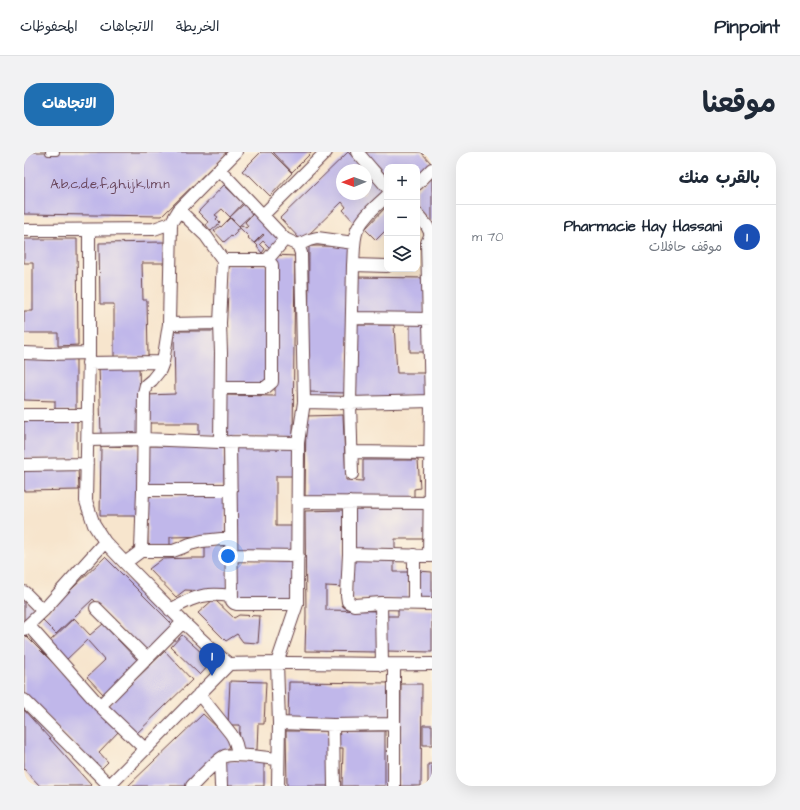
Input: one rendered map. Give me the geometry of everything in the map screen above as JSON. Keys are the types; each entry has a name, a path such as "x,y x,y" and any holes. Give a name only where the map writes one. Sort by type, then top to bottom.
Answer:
{"street":[{"path":"141,551 144,393 146,385 160,370 163,362 169,324 170,223 179,210 236,152"},
{"path":"263,215 326,152"},
{"path":"357,152 384,184"},
{"path":"219,169 285,239 298,245 302,253 304,402 298,443 297,604 277,663 279,723 278,786"},
{"path":"420,181 432,169"},
{"path":"352,474 350,403 354,243 357,230 367,215 384,199"},
{"path":"179,210 206,236 223,260 220,323 221,388 225,442 231,490 232,601 237,604 297,604"},
{"path":"349,554 430,556 429,504 432,401 431,319 422,268 428,243 432,234 420,218"},
{"path":"24,230 154,228 170,223"},
{"path":"89,230 89,358 86,501 94,525 105,542 170,610 229,664 432,664"},
{"path":"298,245 317,238 354,243"},
{"path":"267,260 285,239"},
{"path":"221,388 265,388 272,382 272,265 267,260 223,260"},
{"path":"353,265 384,266"},
{"path":"352,318 431,319"},
{"path":"169,324 220,323"},
{"path":"24,353 163,362"},
{"path":"304,402 350,403 432,401"},
{"path":"24,415 88,415"},
{"path":"88,440 143,439 298,443"},
{"path":"352,452 430,453"},
{"path":"24,465 87,464"},
{"path":"143,490 231,490"},
{"path":"298,502 429,504"},
{"path":"349,502 349,554 346,595 348,602 354,605 381,603 432,604"},
{"path":"124,563 141,551 173,551 202,541 231,538"},
{"path":"105,542 26,627 100,706 145,749"},
{"path":"231,555 298,556"},
{"path":"414,555 414,603"},
{"path":"24,592 43,610"},
{"path":"170,610 185,601 196,597 210,594 231,596"},
{"path":"381,603 394,724 394,786"},
{"path":"96,608 147,659"},
{"path":"100,706 183,622"},
{"path":"24,700 109,786 229,664"},
{"path":"199,694 235,740 238,755"},
{"path":"279,723 334,725 394,724"},
{"path":"334,725 334,786"},
{"path":"192,786 220,759 226,756 238,755 278,759"},
{"path":"220,759 221,786"}],"lane":[{"path":"49,152 56,152"}],"building":[{"path":"24,152 227,152 162,216 24,214"},
{"path":"261,152 271,152 292,173 270,196 249,175 248,176 242,171"},
{"path":"273,152 312,152 292,172"},
{"path":"348,152 359,164 336,164 336,200 372,200 372,177 384,190 384,194 354,222 343,210 346,207 342,202 302,241 280,218"},
{"path":"364,152 421,152 431,163 420,174 420,164 384,164 384,173"},
{"path":"432,175 432,223 420,211 420,186"},
{"path":"224,185 243,203 230,217 222,209 215,215 218,217 216,219 220,223 211,231 206,225 208,222 198,212"},
{"path":"244,204 253,213 239,226 230,217"},
{"path":"384,209 384,232 376,240 365,229"},
{"path":"255,212 283,241 271,249 263,241 260,244 265,249 262,253 255,243 264,235 263,234 254,243 239,227 242,225 246,228 248,226 245,222"},
{"path":"230,218 240,228 236,230 237,232 232,237 231,236 224,242 214,231 220,226 221,227"},
{"path":"24,239 77,239 78,345 58,346 58,333 24,333 24,311 33,311 33,263 24,263"},
{"path":"164,242 165,263 142,263 143,300 147,300 148,356 114,357 114,304 100,304 99,243"},
{"path":"309,246 349,246 348,393 308,392"},
{"path":"275,255 295,256 293,437 224,437 225,395 275,396"},
{"path":"227,265 267,265 266,385 226,385"},
{"path":"356,277 425,278 424,316 355,315"},
{"path":"410,324 428,324 428,352 410,352"},
{"path":"355,325 394,325 397,373 426,373 426,397 355,398"},
{"path":"174,331 216,331 216,436 199,436 199,423 147,423 146,395 175,394"},
{"path":"24,357 76,358 76,411 55,411 55,401 24,400"},
{"path":"139,366 141,433 101,434 99,367"},
{"path":"343,415 346,480 363,481 363,460 418,460 420,488 414,489 414,500 305,499 306,416"},
{"path":"24,419 77,419 77,459 24,459"},
{"path":"101,446 139,447 139,516 100,516"},
{"path":"148,446 224,446 224,486 148,486"},
{"path":"235,446 296,447 295,476 276,476 276,526 295,526 295,552 235,552"},
{"path":"24,469 78,469 79,490 24,491"},
{"path":"225,495 225,536 170,537 170,548 148,548 147,496"},
{"path":"351,509 425,509 425,539 395,539 395,550 352,550"},
{"path":"344,510 345,587 326,586 326,610 379,611 378,652 305,651 305,511"},
{"path":"205,545 224,546 225,558 228,558 228,592 185,590 176,597 149,569 162,559 205,558"},
{"path":"105,557 174,626 146,654 93,599 56,634 41,619"},
{"path":"352,559 394,559 394,572 408,572 408,599 352,599"},
{"path":"237,561 295,562 294,601 236,600"},
{"path":"418,571 432,572 432,600 418,600"},
{"path":"24,598 36,610 24,622"},
{"path":"214,599 234,618 239,615 260,616 258,643 243,642 237,634 226,641 198,613"},
{"path":"398,609 432,610 432,652 386,651 386,616 398,616"},
{"path":"74,618 90,635 103,624 139,662 104,695 87,677 105,660 87,640 65,661 48,643"},
{"path":"24,634 120,730 99,752 108,762 100,770 24,693"},
{"path":"182,635 212,662 200,675 171,647"},
{"path":"165,651 192,680 134,736 106,708"},
{"path":"230,681 266,682 264,724 258,724 257,750 239,750 240,725 228,725"},
{"path":"289,682 390,683 390,723 288,721"},
{"path":"401,684 422,684 421,786 400,786"},
{"path":"24,710 91,785 90,786 40,786 24,769"},
{"path":"203,714 234,743 187,786 128,786"},
{"path":"423,725 432,725 432,745 423,745"},
{"path":"286,731 328,731 328,786 287,786"},
{"path":"337,731 385,731 385,786 342,786 343,748 337,748"},
{"path":"225,761 264,761 264,786 225,786"},
{"path":"428,764 432,764 432,786 428,786"}],"place":[{"name":"Pharmacie Hay Hassani","path":"212,676"}]}
